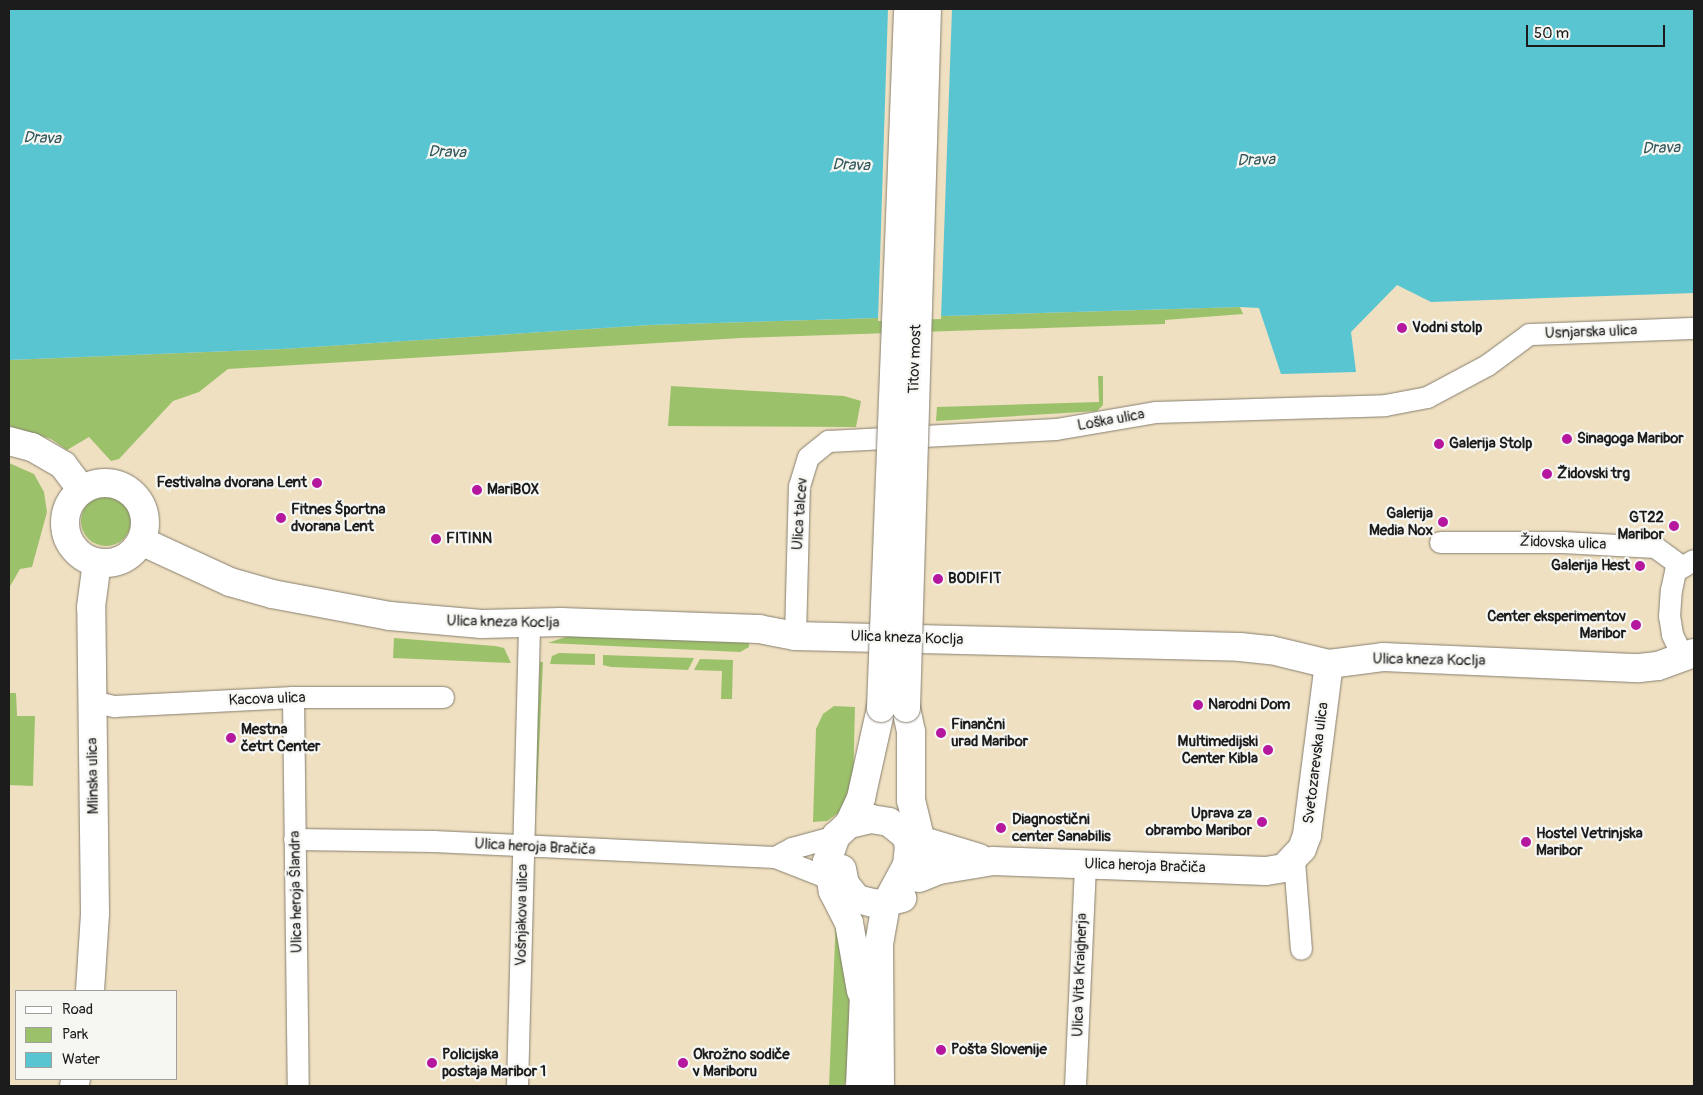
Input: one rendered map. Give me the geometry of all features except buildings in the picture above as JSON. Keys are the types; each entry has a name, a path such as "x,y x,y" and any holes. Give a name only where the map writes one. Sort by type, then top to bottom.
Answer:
{"street":[{"name":"Titov most","path":"894,708 908,9"},
{"name":"Titov most","path":"894,708 927,9"},
{"name":"Usnjarska ulica","path":"1356,408 1427,397 1487,365 1529,334 1694,328"},
{"name":"Loška ulica","path":"866,438 1056,429 1155,412 1356,408"},
{"name":"Ulica talcev","path":"796,636 799,486 804,467 808,457 828,441 866,438"},
{"path":"9,441 32,447 63,465 82,490"},
{"path":"111,483 132,494 145,517 141,541 127,556 117,561 97,562 74,547 66,530 70,504 82,490 96,484 111,483"},
{"name":"Ulica kneza Koclja","path":"141,541 230,582 325,606 473,623 759,629 796,636 1240,647 1271,650 1329,664 1383,658 1640,668 1689,655"},
{"name":"Židovska ulica","path":"1440,542 1562,542 1655,547 1687,562"},
{"name":"Mlinska ulica","path":"90,990 95,913 91,607 97,562"},
{"path":"1687,562 1675,570 1669,616 1672,634 1689,655"},
{"name":"Vošnjakova ulica","path":"517,1086 529,624"},
{"name":"Svetozarevska ulica","path":"1294,861 1307,835 1329,664"},
{"name":"Kacova ulica","path":"92,701 114,706 166,705 293,697 443,697"},
{"name":"Ulica heroja Šlandra","path":"293,697 298,1086"},
{"path":"880,1086 871,992 852,935 843,893 842,870 852,826 894,708"},
{"path":"860,1086 871,992 900,908 910,856 908,834 911,800 911,732 894,708"},
{"path":"852,826 908,834 993,861"},
{"path":"843,893 827,862 852,826"},
{"name":"Ulica heroja Bračiča","path":"775,857 792,848 852,826"},
{"path":"904,893 924,860 908,834"},
{"name":"Ulica heroja Bračiča","path":"294,839 433,841 523,847 775,857 843,893"},
{"path":"843,893 904,893 939,870 993,861"},
{"name":"Ulica heroja Bračiča","path":"993,861 1275,871 1294,861"},
{"path":"1294,861 1301,949"},
{"name":"Ulica Vita Kraigherja","path":"1075,1086 1085,864"}],"green space":[{"path":"1240,307 1243,314 1165,320 1165,324 741,338 228,369 199,392 173,401 119,459 111,461 89,437 67,450 51,439 9,426 9,360 282,349 650,325"},
{"path":"1098,376 1103,376 1103,405 1097,411 936,421 937,407 1099,402"},
{"path":"671,386 844,396 861,401 856,427 668,426"},
{"path":"9,463 34,474 44,492 47,512 32,567 20,569 9,588"},
{"path":"106,496 115,498 126,507 131,521 129,530 120,541 106,546 97,544 86,535 81,521 83,512 92,501"},
{"path":"568,636 749,641 749,647 740,652 548,643"},
{"path":"394,638 495,646 504,648 511,663 393,658"},
{"path":"559,653 595,654 595,665 550,664 552,656"},
{"path":"603,655 694,658 688,670 611,667 603,665"},
{"path":"700,659 733,660 732,699 721,699 722,671 694,670"},
{"path":"540,662 543,662 536,813 535,796"},
{"path":"9,693 16,693 17,716 35,716 33,786 9,785"},
{"path":"834,706 855,707 853,788 841,811 827,821 813,822 816,729 823,714"},
{"path":"836,917 850,954 849,1072 844,1086 829,1086"}],"water":[{"name":"Drava","path":"9,9 1694,9 1694,293 1431,302 1397,285 1351,332 1356,372 1281,374 1259,308 1240,307 650,325 282,349 9,360"}],"pier":[{"path":"888,9 952,9 941,319 878,321"}],"place":[{"name":"Vodni stolp","path":"1402,328"},
{"name":"Sinagoga Maribor","path":"1567,439"},
{"name":"Galerija Stolp","path":"1439,444"},
{"name":"Židovski trg","path":"1547,474"},
{"name":"Festivalna dvorana Lent","path":"317,483"},
{"name":"MariBOX","path":"477,490"},
{"name":"Fitnes Športna dvorana Lent","path":"281,518"},
{"name":"Galerija Media Nox","path":"1443,522"},
{"name":"GT22 Maribor","path":"1674,526"},
{"name":"FITINN","path":"436,539"},
{"name":"Galerija Hest","path":"1640,566"},
{"name":"BODIFIT","path":"938,579"},
{"name":"Center eksperimentov Maribor","path":"1636,625"},
{"name":"Narodni Dom","path":"1198,705"},
{"name":"Finančni urad Maribor","path":"941,733"},
{"name":"Mestna četrt Center","path":"231,738"},
{"name":"Multimedijski Center Kibla","path":"1268,750"},
{"name":"Uprava za obrambo Maribor","path":"1262,822"},
{"name":"Diagnostični center Sanabilis","path":"1001,828"},
{"name":"Hostel Vetrinjska Maribor","path":"1526,842"},
{"name":"Pošta Slovenije","path":"941,1050"},
{"name":"Policijska postaja Maribor 1","path":"432,1063"},
{"name":"Okrožno sodiče v Mariboru","path":"683,1063"}]}
